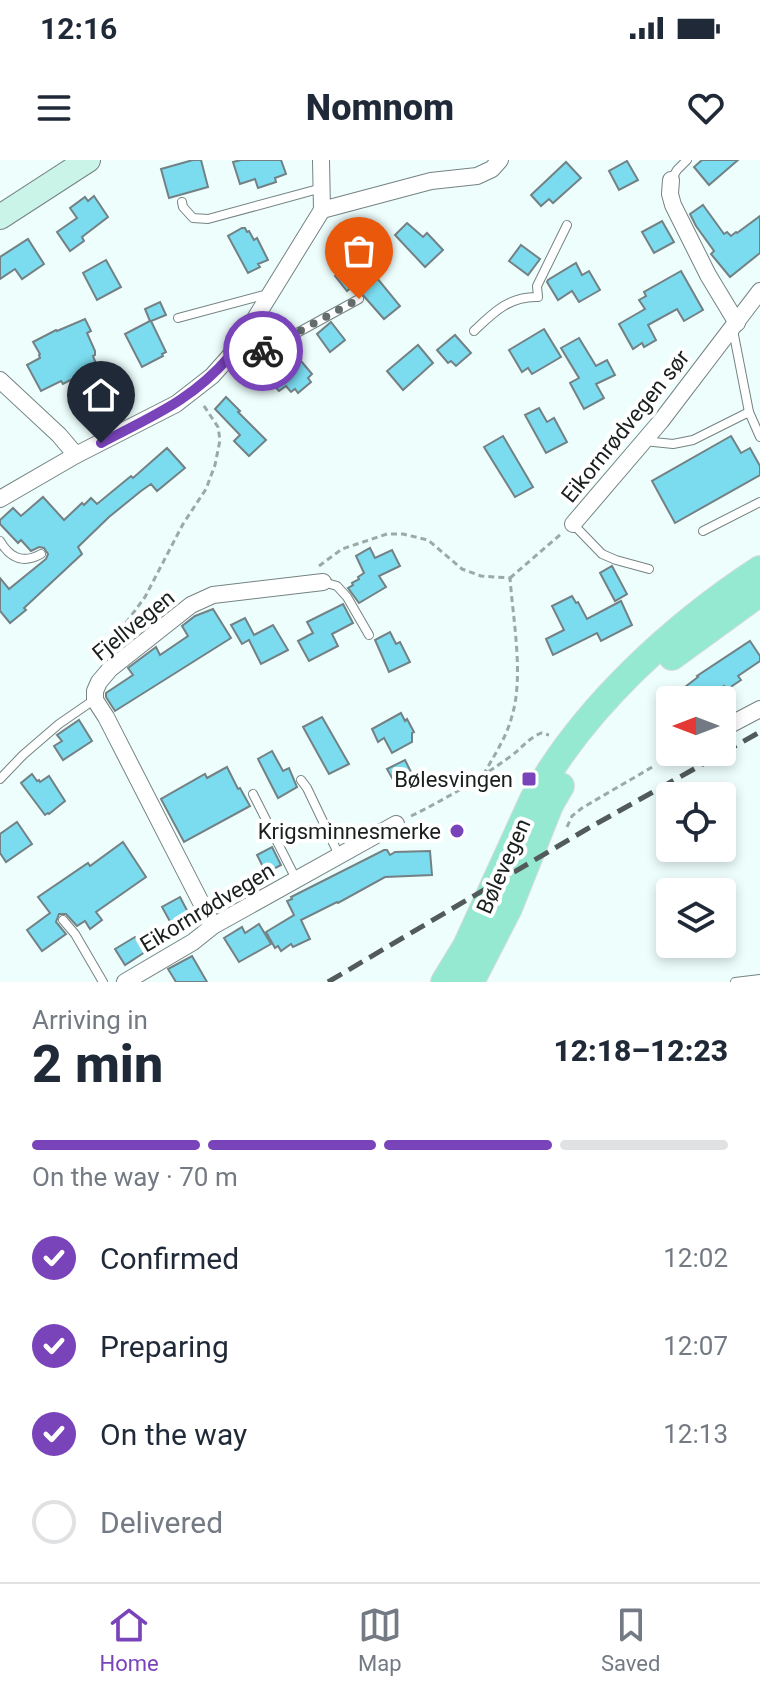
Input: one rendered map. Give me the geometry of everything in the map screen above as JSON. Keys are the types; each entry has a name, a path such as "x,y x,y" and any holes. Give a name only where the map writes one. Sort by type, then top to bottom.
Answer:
{"main road":[{"path":"566,746 671,636 760,569"},
{"path":"566,746 682,649 760,593"},
{"name":"Bølevegen","path":"444,982 466,946 533,799 566,746"},
{"name":"Bølevegen","path":"471,982 509,908 550,805 566,746"}],"street":[{"path":"0,217 88,160"},
{"path":"0,499 76,455 176,404 212,376 229,357 272,293 322,210 321,160"},
{"path":"322,210 431,181 477,176 492,169 500,160"},
{"path":"671,180 673,205 735,326"},
{"name":"Eikornrødvegen sør","path":"573,524 644,441 760,291"},
{"path":"0,380 76,455"},
{"name":"Fjellvegen","path":"91,702 99,682 110,669 191,605 213,595 315,583"},
{"path":"91,702 106,717 213,926"},
{"path":"736,722 760,709"},
{"name":"Eikornrødvegen","path":"125,982 193,942 213,926 396,824"}],"lane":[{"path":"671,180 687,160"},
{"path":"182,202 193,218 208,219 323,188"},
{"path":"474,331 508,302 521,297 538,297 537,286 567,225"},
{"path":"178,318 272,293"},
{"path":"229,357 236,364 244,362 359,299"},
{"path":"735,326 749,412 760,437"},
{"path":"644,441 673,444 693,440 749,412"},
{"path":"703,531 760,502"},
{"name":"Eikornrødvegen sør","path":"573,524 602,554 649,569"},
{"path":"0,541 6,551 19,559 31,560 41,554"},
{"path":"315,583 337,586 369,635"},
{"path":"0,778 59,724 91,702"},
{"path":"301,780 339,855"},
{"path":"253,794 296,879"},
{"path":"63,920 75,934 103,982"},
{"path":"735,982 760,979"}],"path":[{"name":"Fjellvegen","path":"105,651 145,597 183,524 206,489 215,465 220,440 218,427 193,392"},
{"path":"315,583 312,571 342,549 387,534 428,540 462,569 481,576 510,578 573,524"},
{"path":"485,772 513,716 518,681 510,578"},
{"path":"396,824 445,799 514,754 528,739 541,733 566,746"},
{"path":"563,837 572,816 582,808 656,765"}],"building":[{"path":"201,160 208,187 169,198 161,169"},
{"path":"281,160 286,174 275,178 276,182 258,188 255,179 240,184 233,162"},
{"path":"702,160 738,160 709,185 694,167"},
{"path":"627,161 638,180 619,190 609,171"},
{"path":"566,162 581,178 553,203 549,199 541,206 531,195"},
{"path":"94,196 108,217 82,237 84,241 70,251 57,232 77,218 70,208 85,197 88,201"},
{"path":"703,205 724,234 727,232 731,236 760,216 760,253 730,277 711,254 714,251 690,214"},
{"path":"662,221 674,242 654,253 642,232"},
{"path":"407,223 423,237 427,233 443,250 425,267 395,235"},
{"path":"242,228 249,231 254,240 257,238 268,260 248,273 228,236"},
{"path":"28,239 44,264 22,279 15,269 0,279 0,257"},
{"path":"521,245 540,259 528,275 509,261"},
{"path":"349,253 355,260 359,256 400,306 384,319 354,285 347,291 335,276 342,270 336,264"},
{"path":"106,260 121,287 97,300 83,273"},
{"path":"576,263 582,275 589,271 600,290 579,302 572,291 558,300 547,282"},
{"path":"681,271 703,310 684,321 677,309 648,325 656,340 633,349 619,324 645,309 639,300 646,296 644,292"},
{"path":"160,302 166,315 151,321 166,352 142,367 125,334 150,321 145,309"},
{"path":"85,319 91,331 87,333 95,351 93,356 97,366 63,384 61,381 41,391 27,365 40,358 33,342"},
{"path":"331,322 345,340 330,352 317,334"},
{"path":"544,329 561,357 532,374 528,368 522,372 509,350"},
{"path":"455,335 471,353 456,366 451,361 448,363 437,350"},
{"path":"579,338 596,366 607,360 615,375 596,384 604,398 584,409 570,383 579,378 561,348"},
{"path":"418,345 433,363 403,390 387,371"},
{"path":"296,355 312,374 308,378 311,382 298,393 295,389 291,392 286,386 279,391 268,379"},
{"path":"226,397 266,440 249,456 234,441 240,435 215,409"},
{"path":"539,408 547,422 554,418 567,442 546,453 525,415"},
{"path":"503,436 533,487 515,497 484,447"},
{"path":"731,436 741,453 750,448 760,466 760,475 675,523 652,481"},
{"path":"167,448 185,468 157,491 151,484 109,517 78,547 82,554 10,623 0,611 0,578 9,589 48,554 44,548 31,551 21,540 18,543 0,524 0,520 13,508 21,516 43,497 64,520 91,498 97,504"},
{"path":"370,548 375,558 392,550 400,566 379,576 386,587 359,603 348,588 364,573 356,556"},
{"path":"612,566 627,594 615,601 600,573"},
{"path":"572,596 587,619 621,601 632,625 601,641 597,633 553,655 546,639 564,630 552,606"},
{"path":"343,604 353,623 332,634 338,646 309,661 298,641 313,633 307,622"},
{"path":"213,609 231,638 115,711 106,693 133,675 128,668 156,647 160,655 188,636 182,626 195,616"},
{"path":"245,618 254,635 273,625 288,650 261,664 249,640 242,644 231,625"},
{"path":"390,632 396,644 400,642 410,662 389,672 375,640"},
{"path":"750,641 760,656 760,661 738,676 741,680 732,686 686,686"},
{"path":"401,713 414,732 412,742 392,753 384,738 378,742 372,729"},
{"path":"322,717 349,764 329,774 303,727"},
{"path":"79,720 92,741 63,760 54,746 62,741 57,735"},
{"path":"272,751 283,771 289,768 297,787 278,798 258,759"},
{"path":"405,760 413,776 396,785 387,769"},
{"path":"227,767 250,806 184,842 161,799 205,774 207,778"},
{"path":"32,774 40,782 49,776 65,801 49,814 45,815 21,783"},
{"path":"17,822 32,844 6,862 0,853 0,834"},
{"path":"123,842 146,877 96,912 102,920 90,929 85,921 77,926 66,914 59,914 56,922 66,934 42,951 27,930 50,913 38,897"},
{"path":"272,847 281,865 266,873 257,855"},
{"path":"384,850 390,855 395,852 430,851 432,875 385,877 301,920 310,939 293,947 291,944 281,951 278,946 275,948 266,932 294,915 287,901 291,897"},
{"path":"180,897 191,918 173,927 162,907"},
{"path":"259,924 271,944 239,962 224,938 242,927 245,933"},
{"path":"135,937 145,952 125,965 115,949"},
{"path":"192,956 207,982 176,982 168,969"}],"railway":[{"path":"328,982 587,829 760,732"}],"way so far":[{"path":"263,351 359,299"}],"place":[{"name":"Bølesvingen","path":"529,779"},
{"name":"Krigsminnesmerke","path":"457,831"}],"route":[{"path":"101,443 176,404 212,376 229,357 236,364 263,351"}]}
